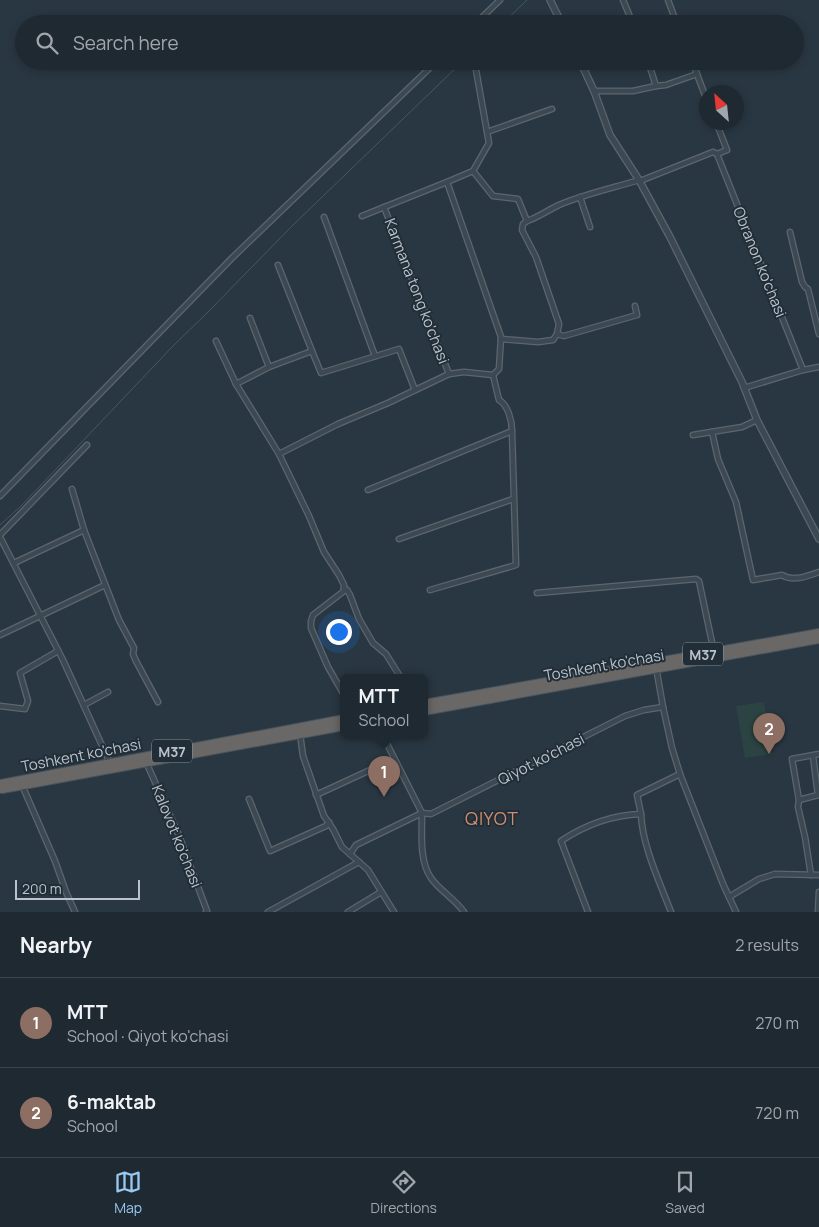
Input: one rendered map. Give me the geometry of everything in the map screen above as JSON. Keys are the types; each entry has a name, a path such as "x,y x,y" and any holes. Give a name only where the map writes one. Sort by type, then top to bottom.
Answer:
{"highway":[{"name":"Toshkent ko'chasi","path":"428,710 656,666 714,652 819,633"},
{"name":"Toshkent ko'chasi","path":"428,703 819,640"},
{"name":"Toshkent ko'chasi","path":"0,784 340,720"},
{"name":"Toshkent ko'chasi","path":"0,789 340,727"}],"street":[{"path":"484,15 500,0"},
{"path":"550,0 558,15"},
{"path":"623,0 629,15"},
{"path":"668,0 674,15"},
{"path":"0,496 232,258 428,70"},
{"path":"476,70 489,143 473,171 493,196 518,199 527,220"},
{"path":"584,70 610,135 639,180 670,237 744,388 757,420 819,538"},
{"path":"651,70 656,86"},
{"path":"695,70 701,85"},
{"path":"594,91 633,91 666,85 697,74"},
{"path":"487,132 552,110"},
{"path":"501,339 538,342 553,340 558,334 559,324 536,257 522,230 523,224 527,220 538,217 558,205 580,197 639,180 713,152 717,154 727,150 719,130"},
{"name":"Obranon ko'chasi","path":"717,154 803,370"},
{"name":"Karmana tong ko'chasi","path":"362,216 473,171"},
{"path":"430,590 516,564 512,425 503,402 499,400 493,375 498,368 501,339 447,182"},
{"path":"580,197 590,227"},
{"name":"Karmana tong ko'chasi","path":"384,207 449,374"},
{"path":"324,217 375,356"},
{"path":"790,232 802,282 808,289 819,334"},
{"path":"278,265 321,374 399,349 415,390"},
{"path":"558,334 564,336 637,315 635,306"},
{"path":"250,318 269,367"},
{"path":"216,341 236,384 279,454 324,552 339,575 344,588 348,590 359,619 373,643 386,654 398,674"},
{"path":"236,384 269,367 312,351"},
{"path":"744,388 819,367"},
{"name":"Karmana tong ko'chasi","path":"279,454 338,424 449,374 464,372 493,375"},
{"path":"693,435 742,427 757,420"},
{"path":"368,490 512,431"},
{"path":"712,432 718,459 736,502 752,580 782,575 788,578 805,576 819,572"},
{"path":"87,444 0,536 84,704 110,763"},
{"path":"72,490 104,585 119,620 134,648 133,654 136,661 158,702"},
{"path":"399,539 513,499"},
{"path":"14,563 84,530"},
{"path":"538,593 696,579 699,581 714,652"},
{"path":"0,635 104,585"},
{"path":"340,688 328,667 311,628 311,621 313,615 344,591 344,588"},
{"path":"0,706 25,709 28,702 20,674 58,651"},
{"path":"656,666 662,707 680,774 723,884 736,912"},
{"path":"84,704 108,692"},
{"name":"Qiyot ko'chasi","path":"350,854 356,845 422,813 431,814 625,716 662,707"},
{"path":"300,734 303,756 324,816 342,847 368,870 394,912"},
{"path":"384,739 422,813 422,855 431,878 464,912"},
{"path":"811,875 798,807 799,800 792,759 819,754"},
{"path":"799,800 818,795 818,783 813,756"},
{"path":"316,795 394,759"},
{"name":"Kalovot ko'chasi","path":"146,762 178,833 207,912"},
{"path":"671,912 642,826 642,814 638,795 680,774"},
{"path":"22,785 75,912"},
{"path":"249,799 270,852 326,826 329,822"},
{"path":"588,912 561,841 572,833 608,818 626,814 642,814"},
{"path":"268,912 359,862"},
{"path":"729,897 759,878 775,874 819,875"},
{"path":"348,912 381,892"},
{"path":"818,912 819,892"}],"green space":[{"path":"764,702 772,754 745,758 736,706"}],"waterway":[{"path":"511,15 527,0"},
{"path":"0,525 22,505 173,346 291,227 454,70"}],"place":[{"name":"6-maktab","path":"769,754"},
{"name":"MTT","path":"384,797"}],"district":[{"name":"QIYOT","path":"492,818"}]}
